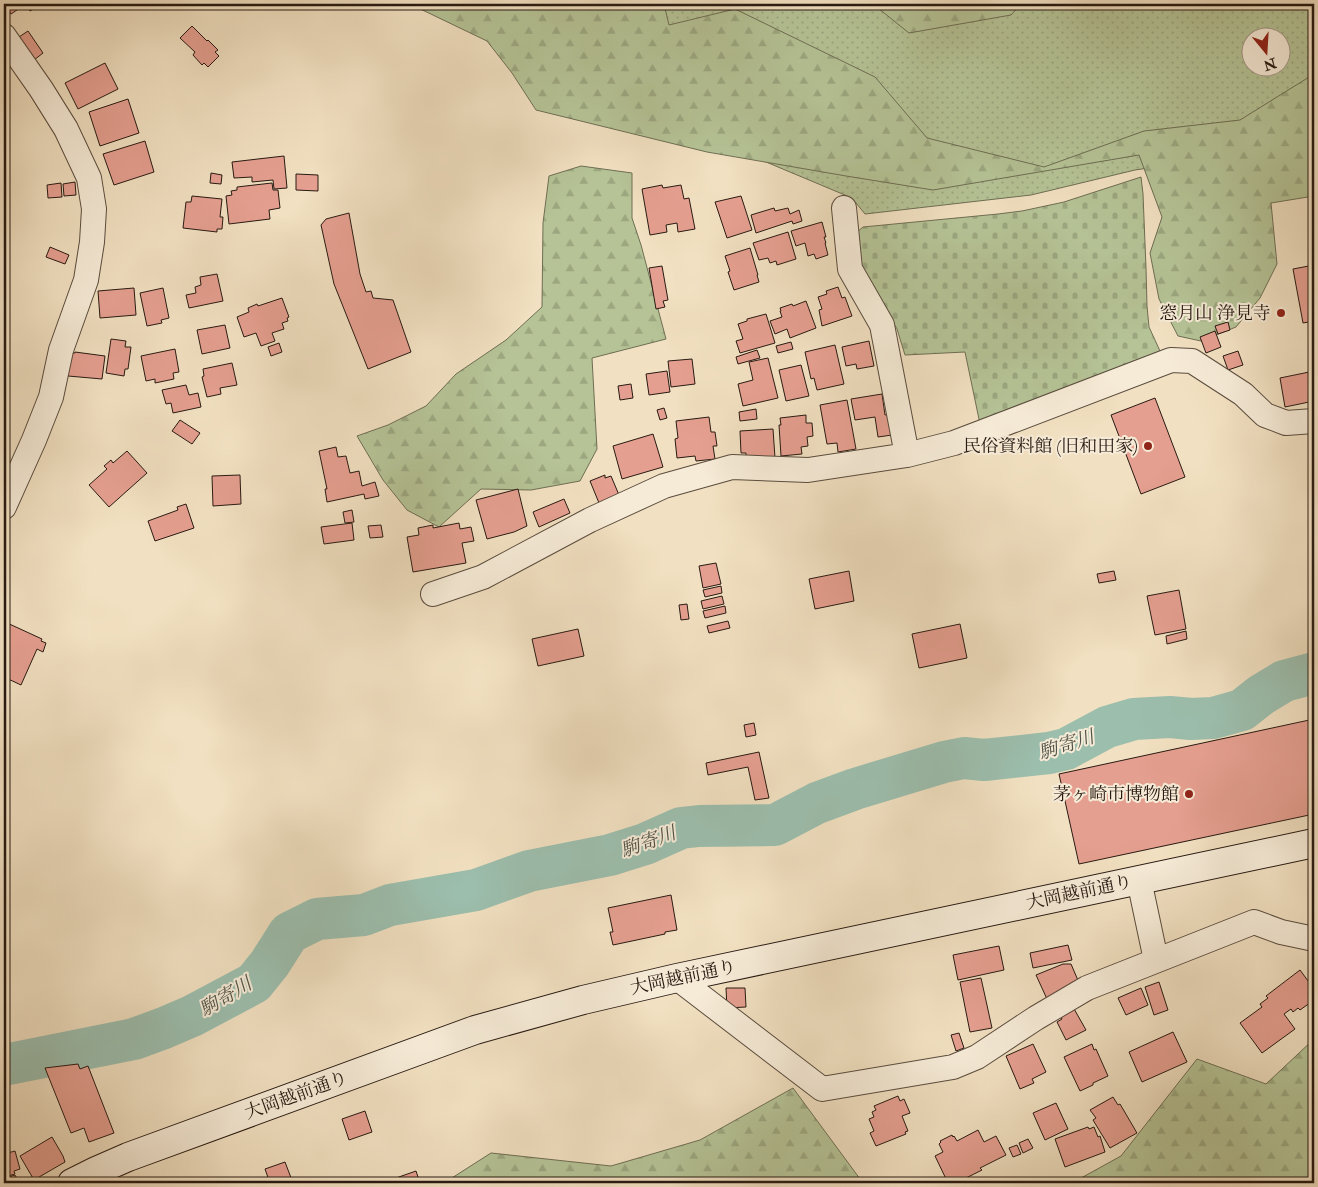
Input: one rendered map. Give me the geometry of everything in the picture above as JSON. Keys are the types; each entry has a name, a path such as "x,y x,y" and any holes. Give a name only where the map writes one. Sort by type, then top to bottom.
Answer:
{"street":[{"path":"4,36 66,129 89,178 94,209 92,242 86,280 61,350 51,397 4,507"},
{"path":"844,208 850,269 882,325 907,455"},
{"path":"433,594 483,577 590,520 664,486 732,467 808,470 907,455 954,443 1171,360 1192,361 1243,394 1265,415 1286,423 1314,421"},
{"name":"大岡越前通り","path":"72,1183 163,1143 475,1030 583,1000 677,978 1314,844"},
{"path":"1139,880 1156,960"},
{"path":"677,978 822,1088 952,1067 977,1057 1036,1018 1087,988 1254,922 1281,932 1314,939"}],"green space":[{"path":"410,4 664,4 669,25 735,9 875,77 927,138 1044,167 1144,131 1240,120 1314,74 1314,196 1271,203 1277,264 1260,298 1236,327 1201,341 1178,336 1159,299 1150,253 1162,217 1139,155 933,190 707,152 536,110 512,73 487,41"},
{"path":"487,4 1314,4 1314,122 1289,147 1135,170 1031,195 865,214 852,198 704,136"},
{"path":"873,4 1021,4 1011,15 909,33"},
{"path":"581,166 632,173 632,218 666,339 592,358 597,449 580,481 531,490 481,489 439,527 407,510 383,480 357,436 388,425 426,406 456,374 506,340 542,307 543,223 549,176"},
{"path":"1141,177 1149,327 1160,351 1150,357 980,424 965,352 905,355 897,329 860,264 856,233 863,227 1022,211 1064,202"},
{"path":"1314,1039 1314,1183 1072,1183 1121,1156 1197,1059 1266,1084"},
{"path":"793,1088 863,1183 444,1183 491,1153 611,1166 700,1140"}],"building":[{"path":"5,4 26,4 11,14"},
{"path":"26,4 42,4 30,11"},
{"path":"192,26 218,50 215,52 219,56 208,67 204,63 202,65 193,55 195,52 180,38"},
{"path":"28,31 43,53 34,60 19,37"},
{"path":"105,63 118,89 78,109 65,83"},
{"path":"128,99 139,133 100,146 89,112"},
{"path":"145,141 154,172 114,185 103,154"},
{"path":"284,156 287,188 274,189 273,180 252,182 252,177 234,178 232,162"},
{"path":"211,173 222,175 221,184 210,183"},
{"path":"296,174 318,175 318,191 296,190"},
{"path":"75,182 76,195 64,196 63,184"},
{"path":"61,183 62,197 48,198 47,185"},
{"path":"272,183 273,190 278,190 280,208 269,210 270,219 229,224 226,196 232,195 231,191 237,190 237,187"},
{"path":"662,185 663,188 681,185 684,199 689,198 695,229 678,232 677,223 666,225 667,232 650,235 642,189"},
{"path":"192,196 222,199 220,217 223,217 222,229 217,229 217,232 183,228 186,202 191,202"},
{"path":"741,196 752,230 727,238 715,202"},
{"path":"774,208 775,211 788,208 790,214 799,210 802,221 793,224 792,221 756,233 751,215"},
{"path":"349,213 360,274 366,292 371,291 373,298 393,300 411,352 368,369 334,284 321,225 326,219"},
{"path":"822,222 828,255 816,259 814,254 808,256 805,243 796,246 791,231"},
{"path":"788,232 796,259 777,265 776,261 770,263 768,258 759,260 753,243"},
{"path":"50,247 69,255 65,264 46,257"},
{"path":"750,248 759,282 734,290 725,256"},
{"path":"1314,265 1314,321 1303,323 1293,269"},
{"path":"662,266 668,300 663,301 665,307 656,309 649,268"},
{"path":"217,274 223,301 189,308 186,295 196,293 195,287 201,285 200,277"},
{"path":"838,287 842,298 845,297 852,316 822,326 819,310 822,309 818,297 827,294 826,291"},
{"path":"134,288 136,315 100,318 98,291"},
{"path":"163,288 169,318 161,320 162,323 147,326 140,293"},
{"path":"282,298 289,317 287,318 288,321 282,323 284,329 272,333 275,341 261,346 256,333 244,337 237,317 249,312 248,308 257,304 258,306"},
{"path":"806,301 816,328 790,338 787,329 775,334 770,321 782,317 780,308"},
{"path":"766,314 775,343 740,353 736,341 743,339 738,324 747,321 747,319"},
{"path":"1228,322 1230,330 1218,334 1215,326"},
{"path":"225,325 230,348 202,354 197,330"},
{"path":"1215,331 1221,347 1206,353 1200,337"},
{"path":"111,339 126,341 125,347 131,347 128,369 125,369 124,376 106,373"},
{"path":"869,341 874,366 857,369 856,364 846,366 842,347"},
{"path":"791,342 793,349 778,353 776,346"},
{"path":"279,343 282,352 271,356 268,347"},
{"path":"835,345 844,384 817,390 814,378 811,379 805,352"},
{"path":"1309,346 1314,346 1314,371"},
{"path":"175,349 179,372 173,373 174,379 155,383 155,379 146,381 141,356"},
{"path":"757,350 760,358 738,364 736,357"},
{"path":"1238,351 1243,365 1228,370 1223,356"},
{"path":"71,353 105,356 102,379 68,376"},
{"path":"768,358 778,398 743,406 738,384 753,380 749,362"},
{"path":"692,359 695,384 671,387 668,361"},
{"path":"232,363 237,385 220,388 221,394 207,397 202,377 204,376 203,369"},
{"path":"801,365 809,396 786,401 779,370"},
{"path":"667,371 670,392 649,395 646,374"},
{"path":"1314,371 1314,401 1285,407 1280,378"},
{"path":"631,384 633,398 620,400 618,386"},
{"path":"186,385 189,395 198,393 201,407 173,413 171,403 166,404 162,390"},
{"path":"882,394 885,415 889,414 892,435 878,437 875,417 855,420 851,399"},
{"name":"民俗資料館 (旧和田家)","path":"1155,398 1185,477 1141,494 1111,415"},
{"path":"847,400 856,449 838,452 837,443 827,444 820,405"},
{"path":"664,408 667,418 660,420 657,410"},
{"path":"756,409 757,419 740,421 739,412"},
{"path":"806,415 806,423 812,423 813,436 807,437 808,446 801,447 802,454 781,456 780,418"},
{"path":"709,417 711,432 715,432 717,446 713,446 715,459 696,461 695,456 677,458 675,439 678,438 676,421"},
{"path":"180,420 200,433 192,444 172,431"},
{"path":"773,429 775,458 746,460 746,453 741,453 740,431"},
{"path":"653,434 663,467 622,479 613,446"},
{"path":"336,447 338,457 346,456 350,473 359,471 362,486 375,482 379,496 365,499 364,494 327,502 325,489 327,489 319,451"},
{"path":"127,451 147,473 109,507 89,485 107,469 104,466 111,460 113,463"},
{"path":"240,475 241,504 213,506 212,476"},
{"path":"605,475 605,478 611,476 619,495 599,503 590,481"},
{"path":"518,489 527,526 514,532 487,539 476,500"},
{"path":"564,499 570,513 539,527 533,512"},
{"path":"186,504 194,528 155,541 148,521 178,510 177,507"},
{"path":"352,510 354,522 345,523 343,512"},
{"path":"352,523 354,540 324,544 321,527"},
{"path":"459,523 460,529 471,527 474,541 462,543 466,563 413,572 407,537 419,535 418,528 433,525 433,528"},
{"path":"381,525 383,537 370,538 368,526"},
{"path":"716,563 721,584 703,588 699,566"},
{"path":"849,571 854,601 815,609 809,579"},
{"path":"1114,571 1116,580 1099,583 1097,574"},
{"path":"721,586 722,593 705,597 703,590"},
{"path":"1179,590 1186,629 1155,635 1147,596"},
{"path":"722,596 724,604 703,609 701,601"},
{"path":"687,604 689,619 681,620 679,605"},
{"path":"725,606 726,613 705,618 703,611"},
{"path":"728,621 730,628 709,633 707,626"},
{"path":"5,622 42,639 41,641 46,643 43,652 37,649 21,685 4,677"},
{"path":"960,624 967,658 919,668 912,634"},
{"path":"578,629 584,656 538,666 532,639"},
{"path":"1186,631 1187,639 1167,644 1166,636"},
{"name":"茅ヶ崎市博物館","path":"1314,719 1314,814 1079,864 1059,774"},
{"path":"754,723 756,735 746,737 744,725"},
{"path":"759,752 769,798 755,800 748,767 708,775 706,763"},
{"path":"671,895 677,930 613,945 610,932 613,932 608,908"},
{"path":"1068,945 1072,960 1033,968 1030,953"},
{"path":"999,946 1004,970 958,980 953,955"},
{"path":"1063,964 1071,964 1080,985 1047,999 1036,975"},
{"path":"1300,970 1314,989 1314,1000 1300,1010 1298,1008 1293,1012 1291,1009 1284,1014 1295,1029 1262,1053 1240,1023 1262,1007 1260,1004 1268,998 1266,996"},
{"path":"981,978 992,1028 970,1032 960,982"},
{"path":"1159,982 1168,1010 1154,1015 1145,987"},
{"path":"726,988 745,988 746,1007 727,1008"},
{"path":"1141,988 1148,1005 1126,1015 1118,998"},
{"path":"1073,1007 1086,1030 1066,1040 1057,1022 1062,1019 1059,1014"},
{"path":"1173,1032 1187,1062 1142,1082 1129,1052"},
{"path":"959,1033 964,1048 956,1051 951,1035"},
{"path":"1033,1044 1046,1072 1032,1079 1034,1083 1020,1089 1006,1056"},
{"path":"1092,1044 1108,1076 1080,1091 1064,1057"},
{"path":"78,1064 80,1069 88,1066 114,1133 89,1142 84,1128 71,1133 45,1068"},
{"path":"898,1096 900,1101 904,1099 910,1113 902,1116 908,1131 905,1132 906,1134 876,1146 870,1133 874,1131 869,1119 874,1117 872,1112 876,1110 874,1106"},
{"path":"1113,1097 1118,1105 1120,1104 1137,1133 1110,1148 1093,1120 1096,1118 1090,1110"},
{"path":"1056,1103 1068,1129 1045,1140 1033,1113"},
{"path":"365,1111 372,1132 349,1140 342,1119"},
{"path":"1088,1127 1089,1129 1094,1127 1098,1137 1100,1136 1105,1152 1065,1167 1055,1139"},
{"path":"978,1130 984,1142 996,1136 1006,1155 980,1168 982,1170 962,1180 960,1178 948,1183 935,1156 943,1152 939,1144 940,1141 952,1135 957,1141"},
{"path":"52,1137 65,1162 34,1180 20,1156"},
{"path":"1028,1139 1033,1148 1023,1153 1019,1143"},
{"path":"1017,1145 1021,1154 1013,1157 1009,1148"},
{"path":"15,1151 20,1169 14,1171 15,1174 4,1177 4,1154"},
{"path":"285,1162 293,1183 270,1183 265,1169"},
{"path":"416,1171 420,1183 397,1183 396,1178"},
{"path":"15,1175 19,1179 25,1178 27,1183 4,1183 4,1178"}],"waterway":[{"name":"駒寄川","path":"4,1065 134,1039 192,1016 254,983 270,963 289,933 317,919 364,915 390,905 476,890 529,871 610,855 645,844 681,828 775,825 817,803 855,789 944,762 964,758 984,760 1049,753 1066,749 1107,727 1134,719 1170,717 1191,719 1213,718 1242,710 1261,695 1284,681 1314,673"}],"place":[{"name":"窓月山 浄見寺","path":"1281,313"},
{"name":"民俗資料館 (旧和田家)","path":"1148,446"},
{"name":"茅ヶ崎市博物館","path":"1189,794"}]}
